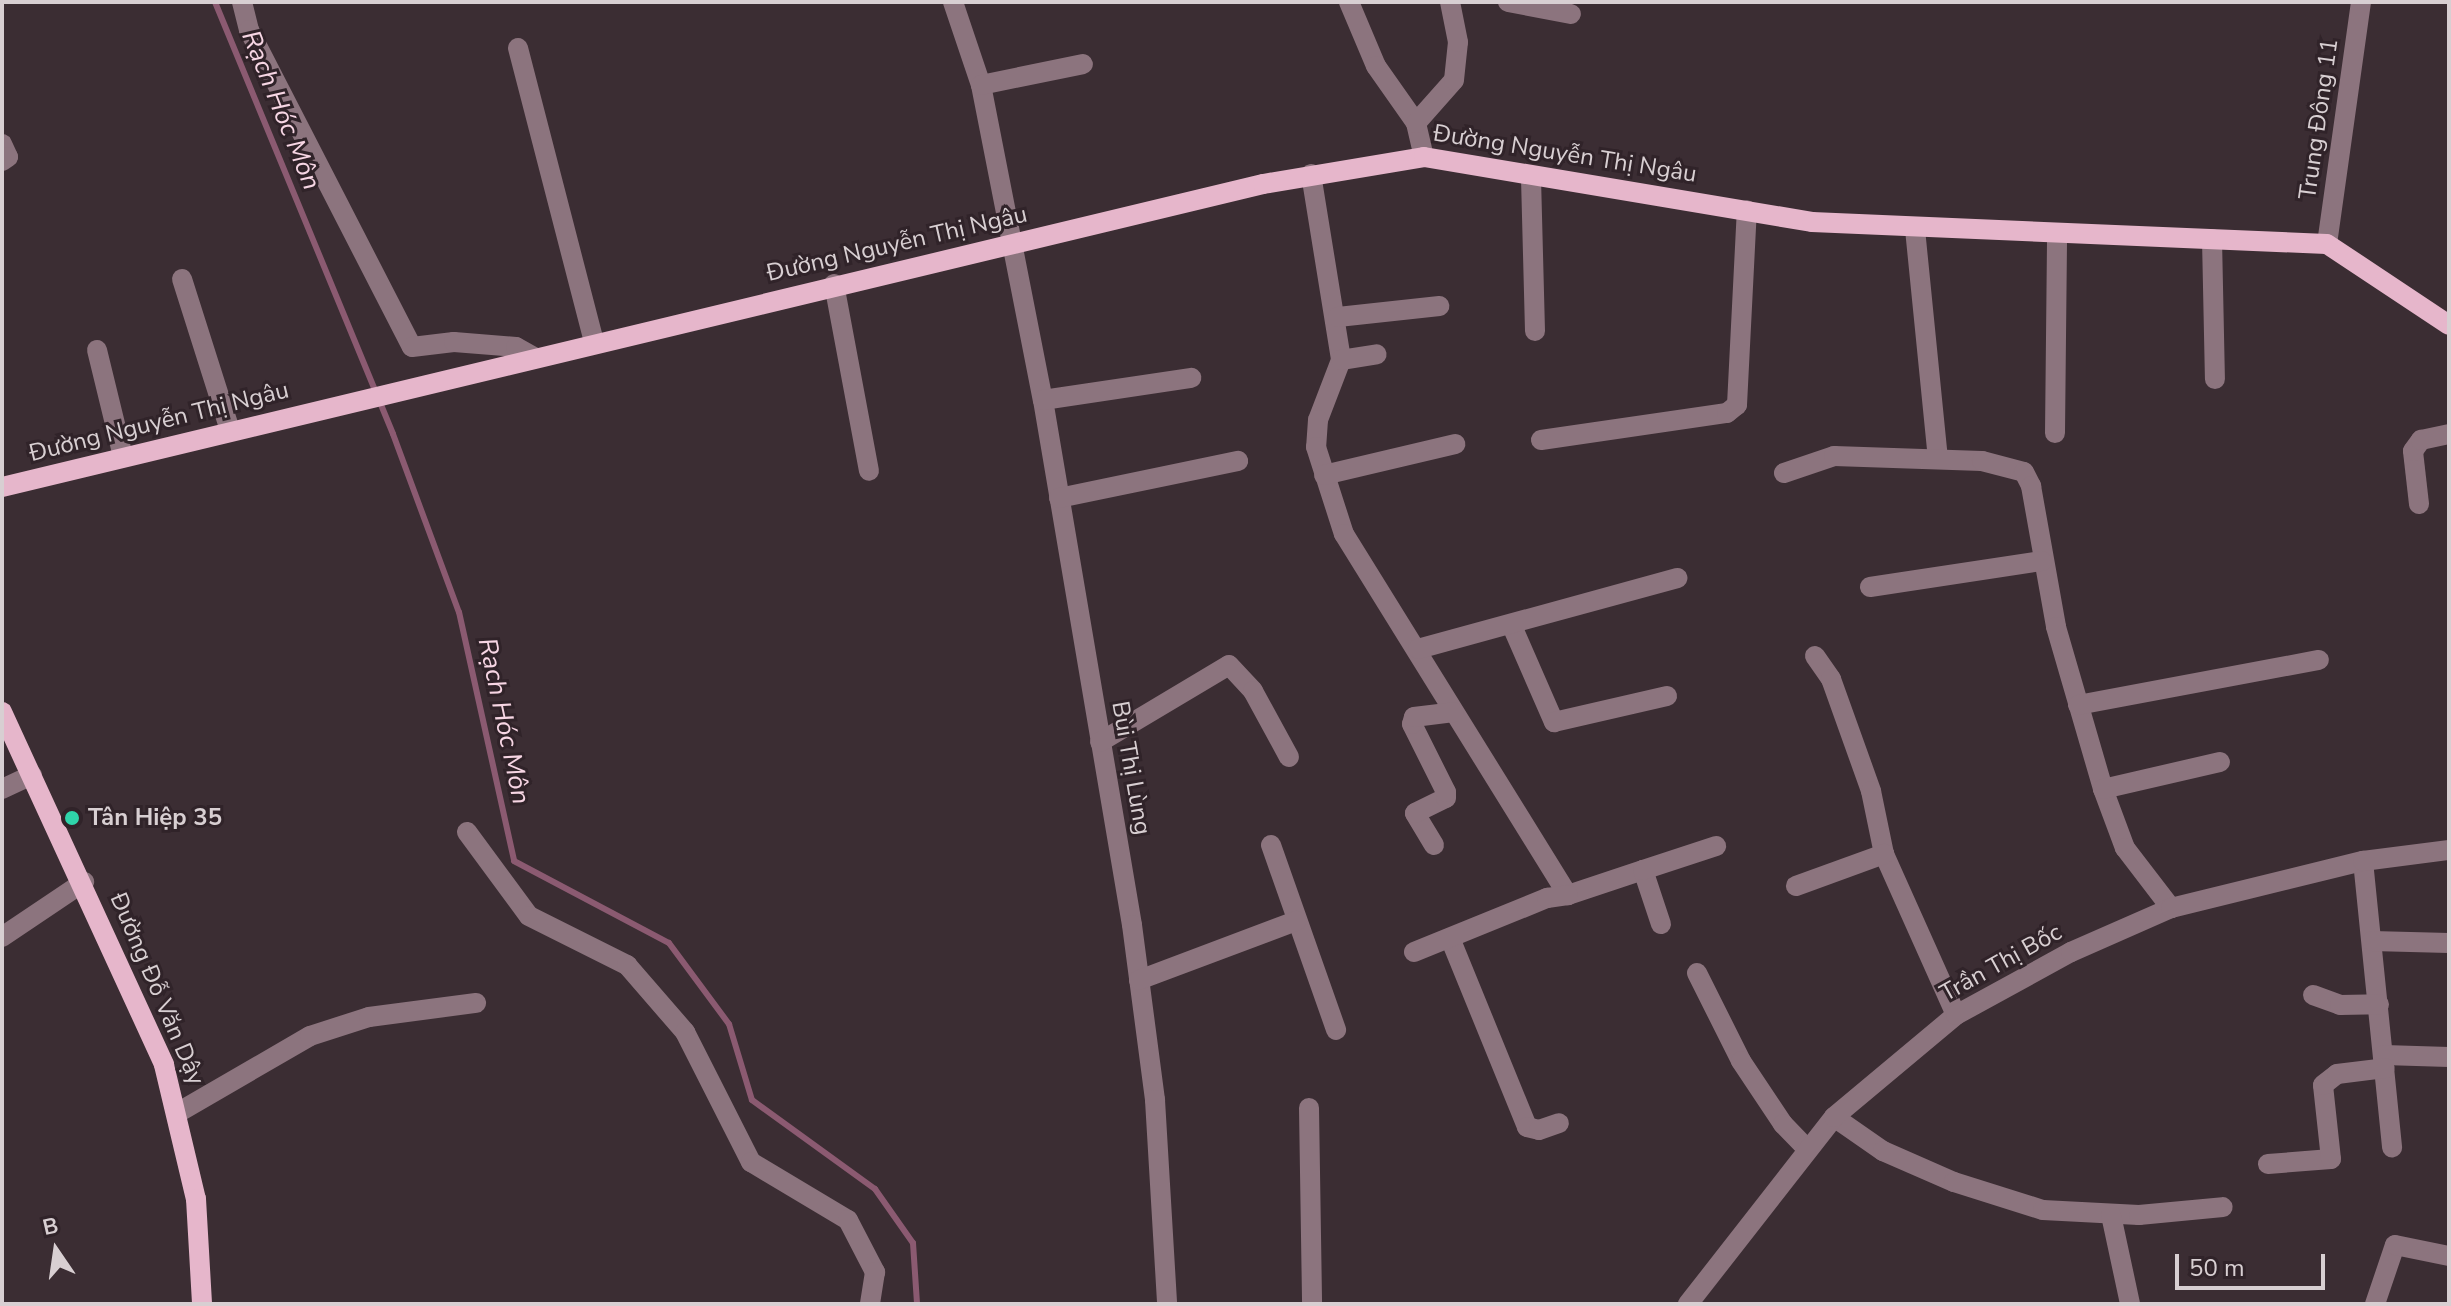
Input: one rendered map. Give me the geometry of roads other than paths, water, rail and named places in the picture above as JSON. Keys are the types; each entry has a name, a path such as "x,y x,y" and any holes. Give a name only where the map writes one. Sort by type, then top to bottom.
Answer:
{"main road":[{"name":"Đường Nguyễn Thị Ngâu","path":"2,487 834,284 1311,174 1424,157 1531,178 1812,222 1915,229 2327,244"},
{"path":"2327,244 2449,325"},
{"name":"Đường Đỗ Văn Dậy","path":"2,712 84,882 140,1008 179,1112 196,1199 202,1304"}],"street":[{"path":"242,2 249,30 412,347 516,347 536,358"},
{"name":"Bùi Thị Lùng","path":"953,2 981,85 1043,400 1100,742 1139,980 1155,1100 1167,1304"},
{"path":"1349,2 1376,66 1416,123 1424,157"},
{"path":"1416,123 1454,80 1458,42 1450,2"},
{"path":"1508,2 1571,14"},
{"name":"Trung Đông 11","path":"2327,244 2361,2"},
{"path":"518,48 594,342"},
{"path":"981,85 1083,64"},
{"path":"2,144 8,157 2,161"},
{"path":"1311,174 1338,317 1341,360 1318,420 1316,447 1344,534 1568,895"},
{"path":"1531,178 1535,331"},
{"path":"1541,440 1727,413 1737,405 1747,210"},
{"path":"1915,229 1938,459"},
{"path":"2055,433 2057,234"},
{"path":"2212,239 2215,379"},
{"path":"182,279 230,430"},
{"path":"834,284 869,471"},
{"path":"1338,317 1439,306"},
{"path":"97,350 123,457"},
{"path":"1341,360 1377,354"},
{"path":"1043,400 1191,378"},
{"path":"2419,504 2413,451 2421,440 2449,434"},
{"path":"1324,475 1455,444"},
{"path":"1784,473 1834,456 2005,463 2024,472 2031,486 2042,561 2078,705 2103,789 2125,848 2171,908"},
{"path":"1059,498 1238,461"},
{"path":"1870,587 2042,561"},
{"path":"1418,649 1512,626 1677,578"},
{"path":"1512,626 1554,722 1667,696"},
{"path":"1815,656 1831,679 1871,791 1884,854 1956,1015"},
{"path":"2078,705 2319,660"},
{"path":"1100,742 1229,665 1253,691 1289,757"},
{"path":"1434,845 1415,813 1446,798 1446,792 1412,724 1414,717 1454,712"},
{"path":"2103,789 2220,762"},
{"path":"2,789 32,775"},
{"path":"467,832 529,916 627,965 685,1032 751,1162 848,1220 875,1272 870,1304"},
{"path":"1271,845 1336,1030"},
{"path":"1414,952 1568,895 1716,846"},
{"name":"Trần Thị Bốc","path":"1688,1304 1708,1295 1807,1149 1834,1117 1956,1015 2071,952 2171,908 2363,861 2449,850"},
{"path":"1796,886 1884,854"},
{"path":"2363,861 2392,1148"},
{"path":"1643,870 1661,924"},
{"path":"2,937 84,882"},
{"path":"1139,980 1296,921"},
{"path":"1450,938 1527,1127 1559,1123"},
{"path":"2372,941 2449,943"},
{"path":"1697,973 1741,1061 1783,1124 1807,1149"},
{"path":"2313,995 2340,1005 2379,1004"},
{"path":"179,1112 310,1036 369,1017 476,1003"},
{"path":"2268,1164 2331,1159 2323,1085 2337,1074 2384,1062 2449,1057"},
{"path":"1309,1108 1312,1304"},
{"path":"1834,1117 1883,1151 1954,1182 2043,1210 2111,1215 2223,1207"},
{"path":"2111,1215 2130,1304"},
{"path":"2375,1304 2395,1245 2449,1256"}],"waterway":[{"name":"Rạch Hóc Môn","path":"215,2 393,434 459,612 514,861 669,943 729,1024 752,1100 875,1189 913,1243 917,1304"}],"place":[{"name":"Tân Hiệp 35","path":"72,818"}]}
